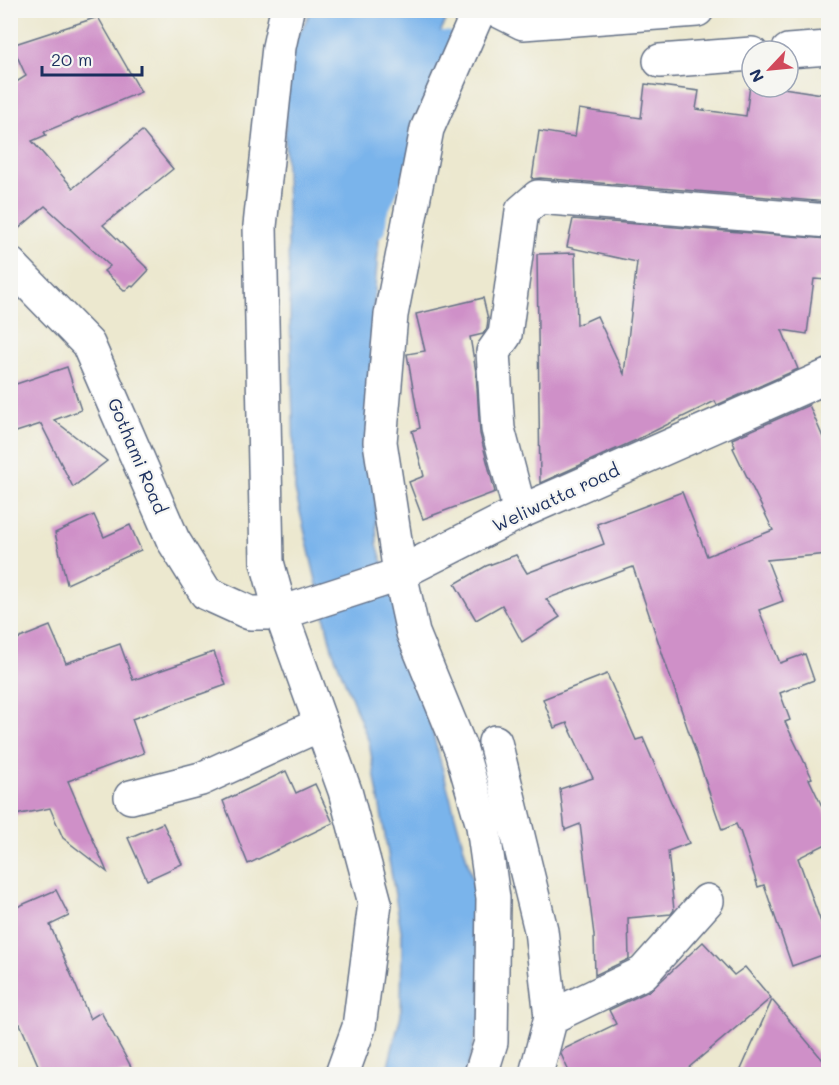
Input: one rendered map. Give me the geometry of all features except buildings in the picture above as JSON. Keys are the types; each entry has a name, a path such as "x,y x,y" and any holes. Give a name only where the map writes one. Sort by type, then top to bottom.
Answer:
{"street":[{"path":"287,10 279,47 260,226 267,562 289,610 321,724 345,791 375,903 359,1027 342,1074"},
{"path":"479,10 427,129 391,315 380,442 396,575 412,633 461,750 483,826 493,898 491,1042 481,1074"},
{"path":"497,10 523,22 697,10"},
{"path":"800,50 828,48"},
{"path":"660,61 740,55"},
{"path":"520,512 498,429 493,351 505,335 522,211 538,197 828,221"},
{"name":"Gothami Road","path":"10,264 88,344 173,540 206,593 250,613 289,610"},
{"name":"Weliwatta road","path":"289,610 396,575 520,512 828,376"},
{"path":"131,797 201,779 321,724"},
{"path":"495,742 542,930 552,1017 536,1074"},
{"path":"552,1017 643,973 707,901"}],"water":[{"path":"311,11 450,11 386,152 373,314 373,437 377,544 426,708 482,915 488,988 466,1074 386,1074 401,1015 402,936 369,742 332,649 295,490 285,138 285,60"}],"waterway":[{"path":"369,225 370,211 445,48"}]}
